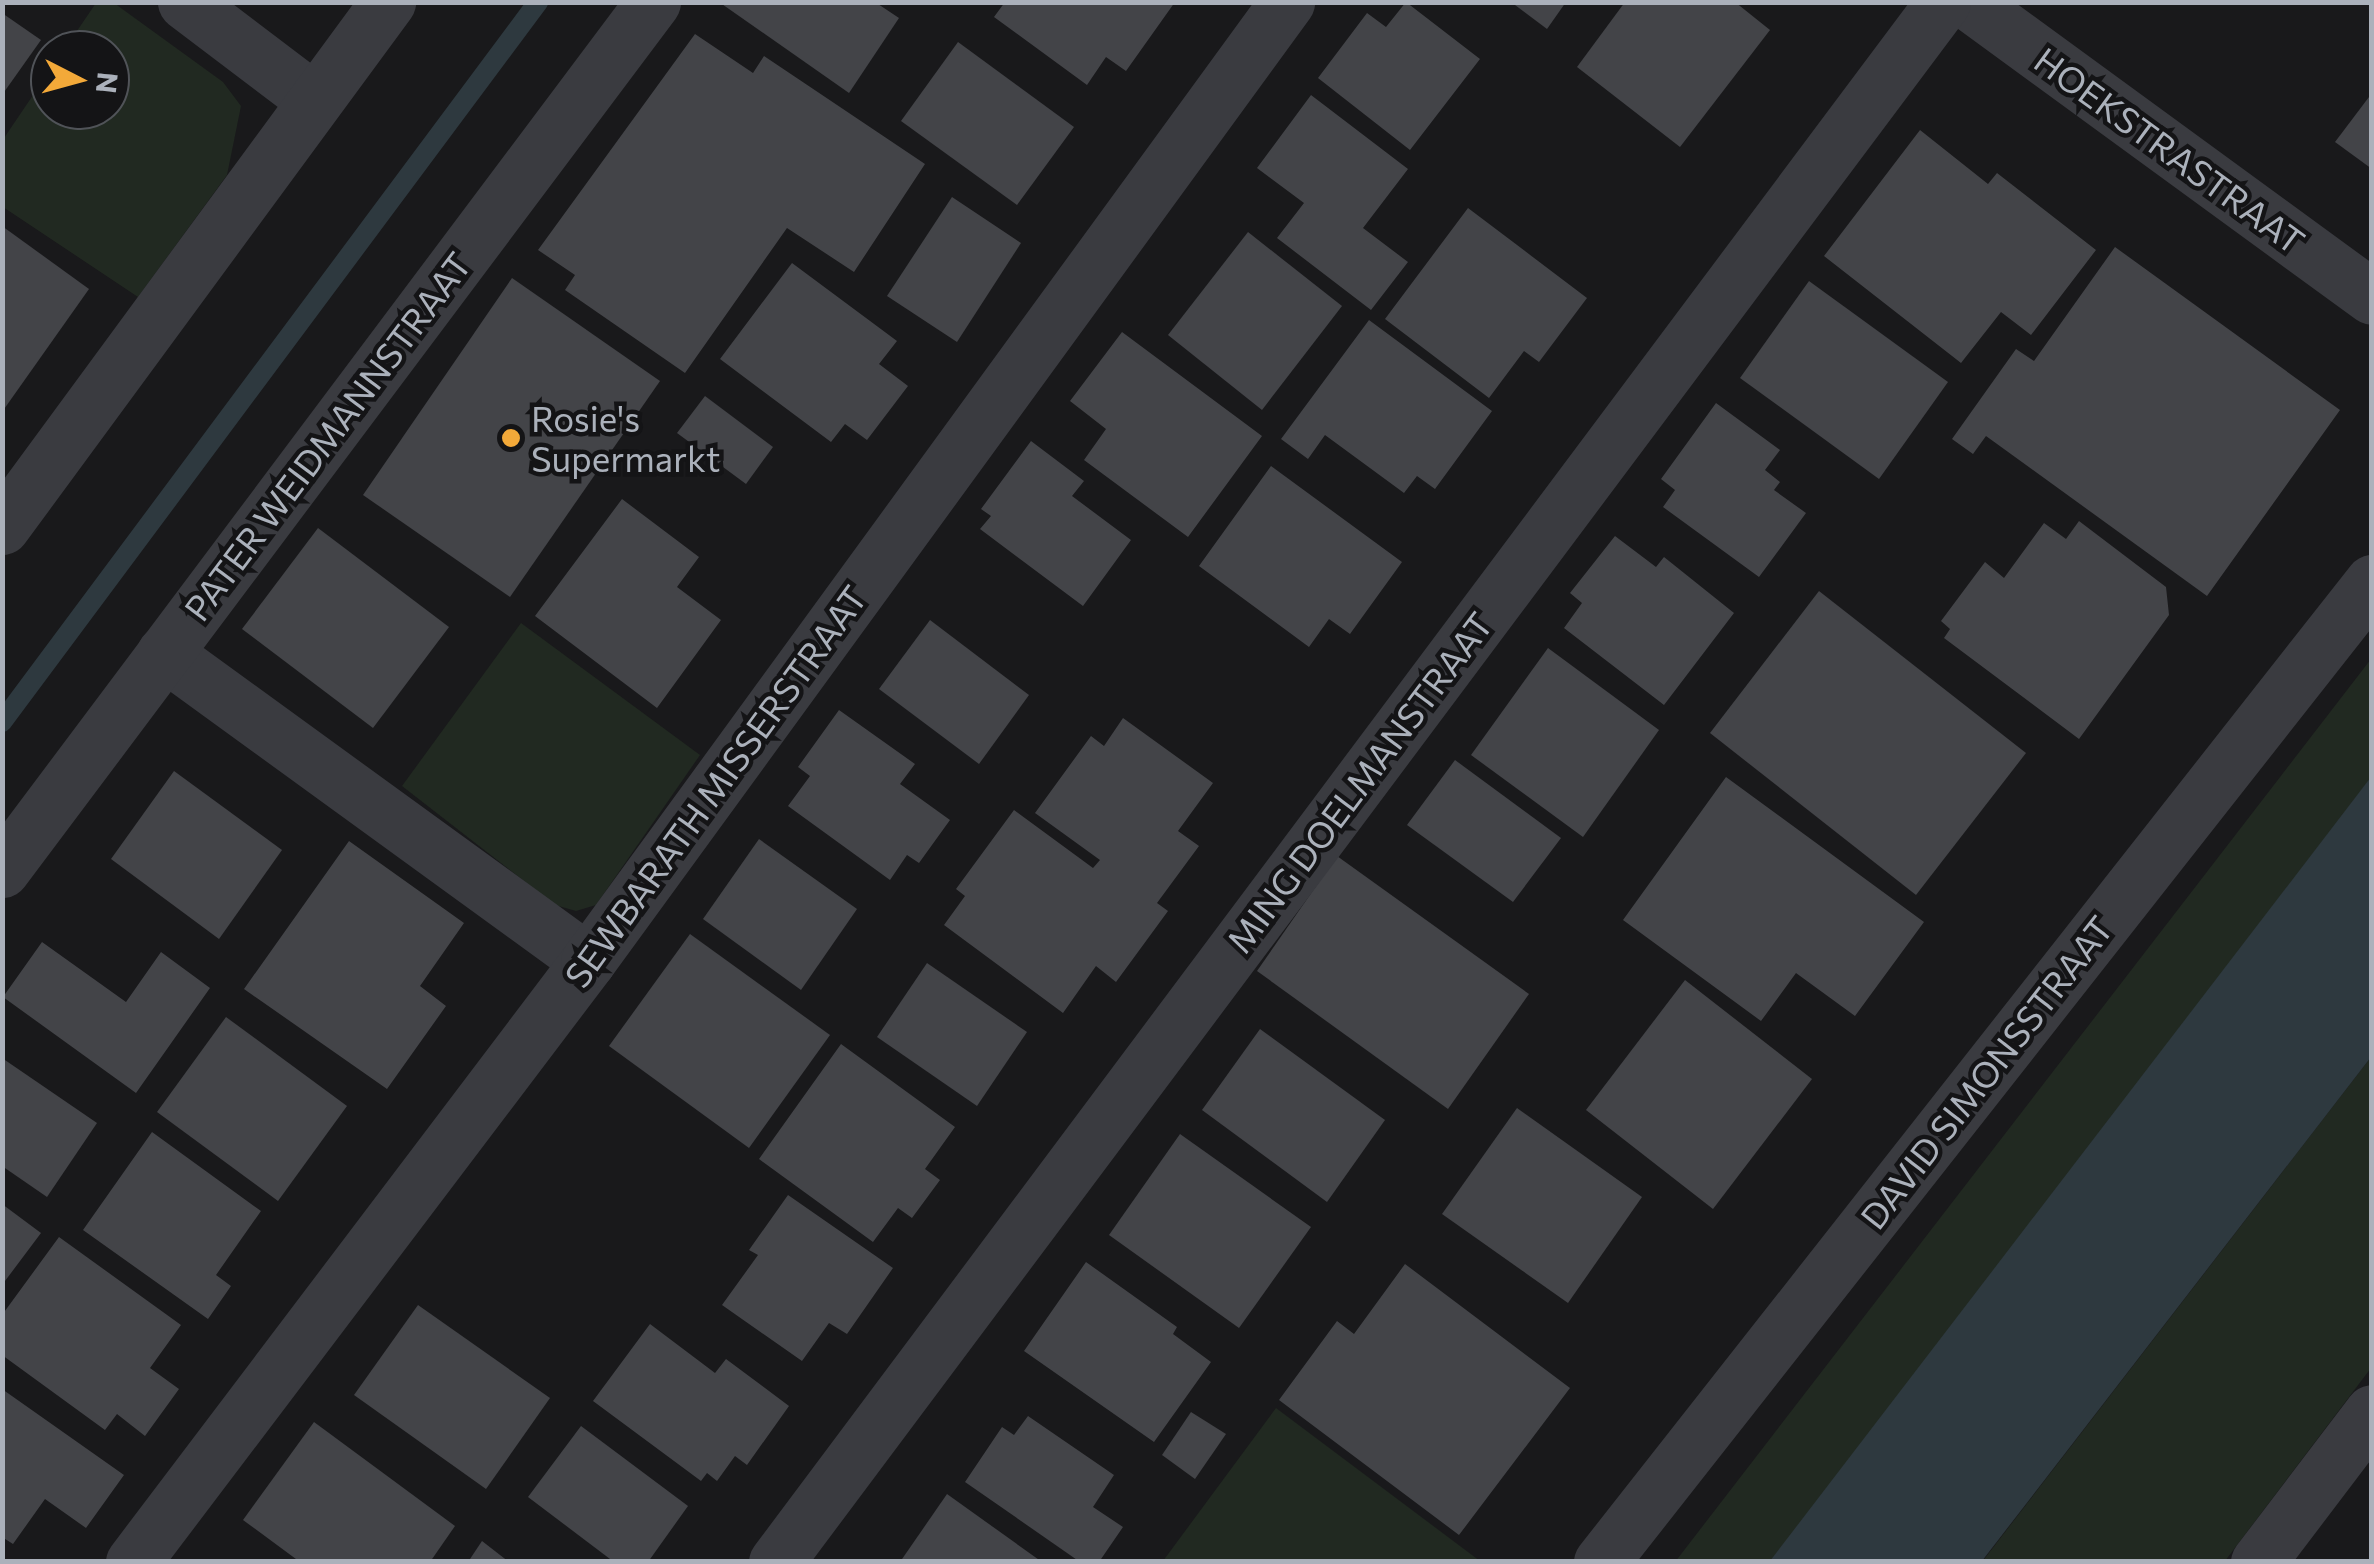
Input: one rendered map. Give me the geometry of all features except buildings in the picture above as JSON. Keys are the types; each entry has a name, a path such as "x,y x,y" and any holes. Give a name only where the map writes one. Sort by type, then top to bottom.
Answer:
{"street":[{"path":"186,2 314,100"},
{"path":"9,504 388,2"},
{"name":"PATER WEIDMANNSTRAAT","path":"2,870 653,2"},
{"name":"SEWBARATH MISSERSTRAAT","path":"134,1562 588,961 1287,2"},
{"name":"MING DOELMANSTRAAT","path":"776,1562 1942,2"},
{"name":"HOEKSTRASTRAAT","path":"1968,2 2372,297"},
{"name":"DAVID SIMONSSTRAAT","path":"1601,1562 2372,582"},
{"path":"164,653 588,961"},
{"path":"2258,1562 2372,1412"}],"shaded area":[{"path":"96,3 114,3 223,82 241,106 227,175 138,297 3,207 2,141 30,100 30,130 130,130 130,30 78,30"},
{"path":"521,623 700,755 596,905 576,911 555,905 402,786"},
{"path":"2371,659 2371,778 1771,1561 1675,1562"},
{"path":"2371,777 2371,1057 1982,1561 1770,1561"},
{"path":"2371,1057 2371,1368 2225,1561 1982,1562"},
{"path":"1276,1408 1480,1561 1163,1561"}],"waterway":[{"path":"2,722 538,2"}],"place":[{"name":"Rosie's Supermarkt","path":"511,438"}]}
